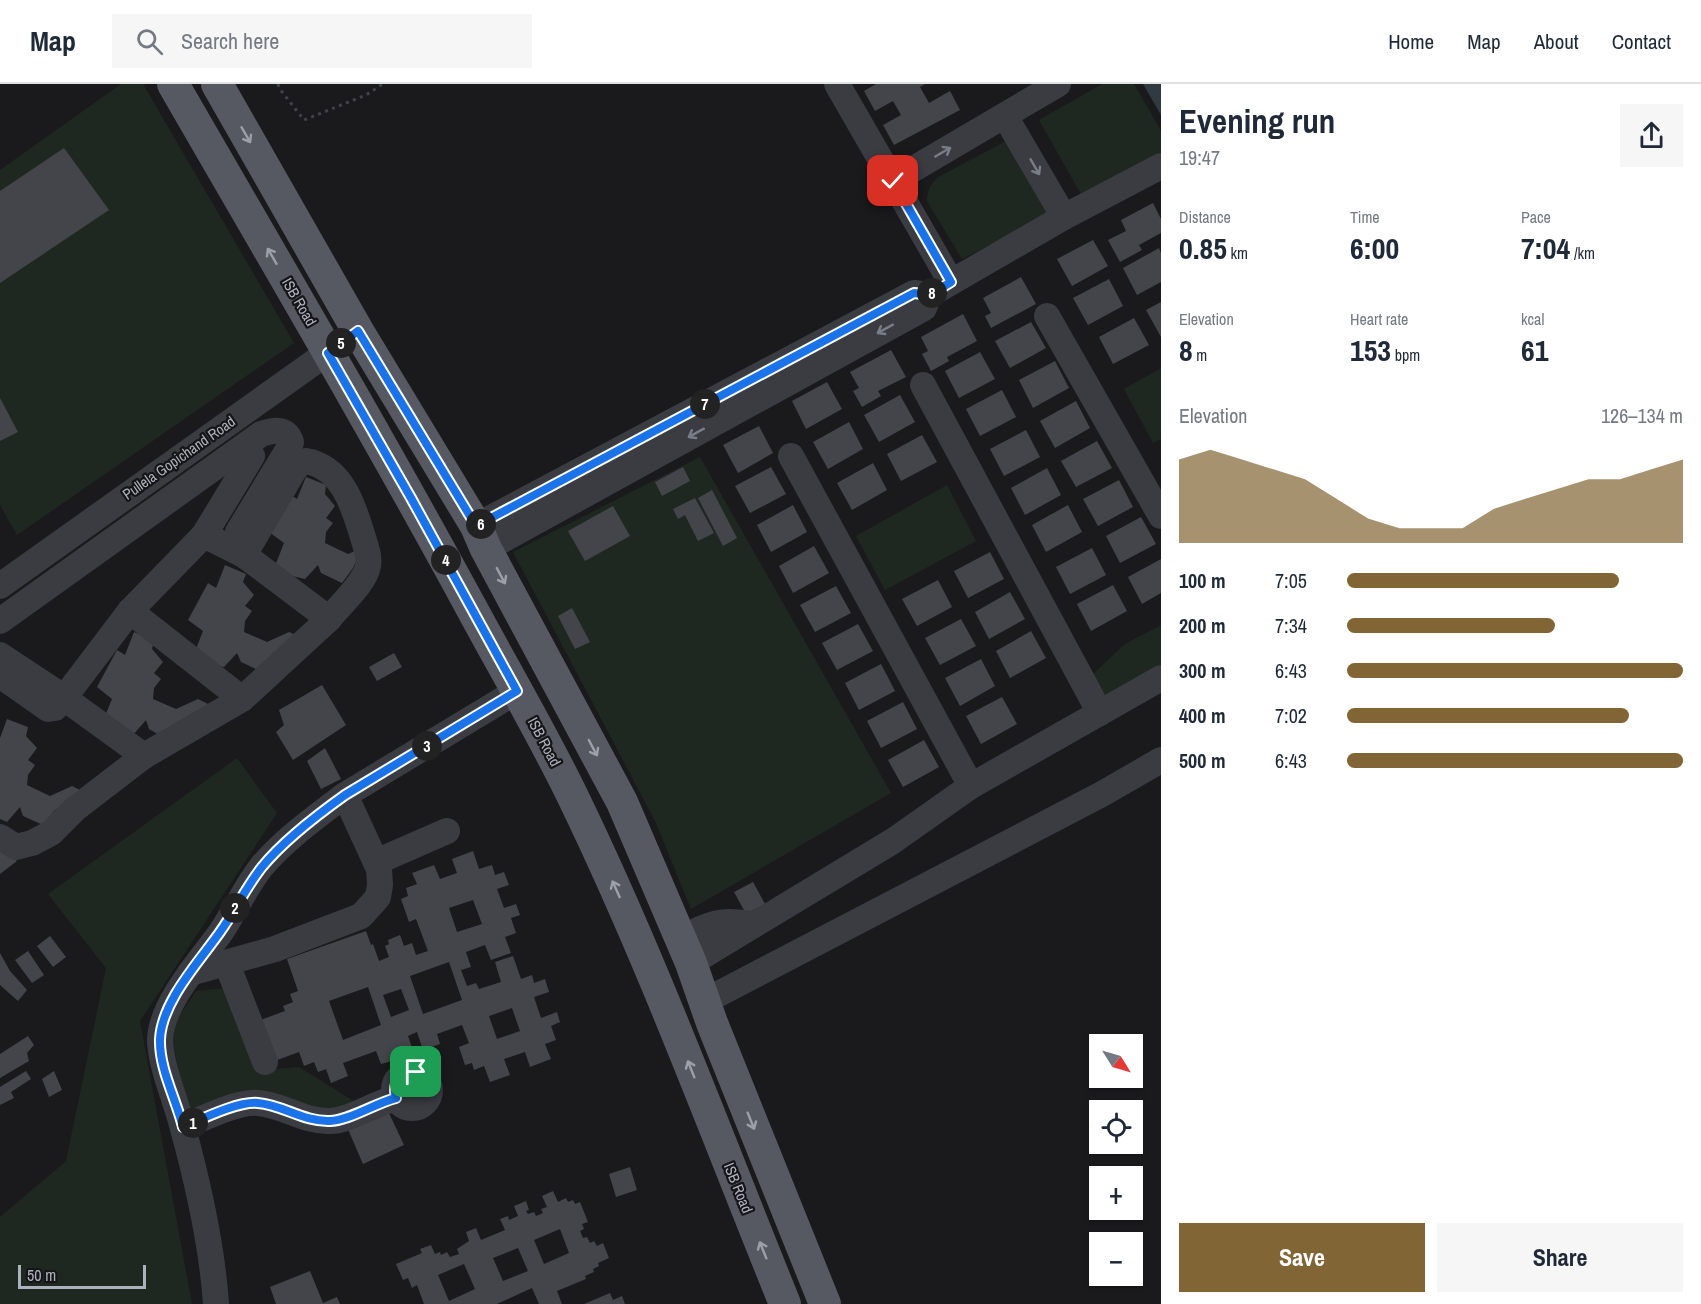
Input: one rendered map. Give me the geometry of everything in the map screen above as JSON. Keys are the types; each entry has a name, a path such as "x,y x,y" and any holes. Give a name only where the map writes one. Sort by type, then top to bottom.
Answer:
{"main road":[{"name":"ISB Road","path":"173,84 437,544 571,793 616,888 653,975 785,1304"},
{"path":"217,84 354,323 481,537 622,802 686,951 825,1304"}],"street":[{"path":"837,84 893,181 940,288"},
{"path":"893,181 1058,84"},
{"path":"1005,116 1064,218"},
{"path":"481,537 914,293 940,288 1161,166"},
{"path":"1047,316 1161,516"},
{"name":"Pullela Gopichand Road","path":"0,570 55,538 354,323"},
{"path":"923,385 1100,713"},
{"path":"0,621 261,434 274,430 283,431 289,436 291,442 241,544"},
{"path":"2,665 48,709 55,708 60,695 130,611 204,535 252,456 246,446"},
{"path":"791,456 971,786"},
{"path":"0,837 16,847 32,843 51,833 75,808 144,756 242,699 329,619 356,588 368,569 368,557 357,517 348,496 339,481 318,463 300,462 241,544"},
{"path":"204,535 241,544 329,619"},
{"name":"Pullela Gopichand Road","path":"0,586 55,538"},
{"path":"130,611 242,699"},
{"path":"686,951 706,925 724,921 754,925 893,841 971,786 1161,678"},
{"path":"216,1304 199,1188 163,1061 160,1040 162,1024 176,994 221,931 262,866 320,813 345,795 517,691"},
{"path":"60,695 144,756"},
{"path":"705,1001 1102,794 1161,760"},
{"path":"190,973 274,949 361,916 378,897 379,869 345,795"},
{"path":"376,862 447,831"},
{"path":"227,964 265,1062"},
{"path":"183,1127 225,1109 256,1102 309,1120 331,1121 343,1119 396,1098"}],"path":[{"path":"278,84 304,120 366,95 382,84"}],"shaded area":[{"path":"121,84 143,84 294,343 17,535 0,505 0,170"},
{"path":"1102,84 1134,84 1161,131 1161,160 1086,203 1039,120"},
{"path":"1143,84 1161,84 1161,115"},
{"path":"1008,140 1051,214 962,259 927,201 928,191 938,177"},
{"path":"1161,368 1161,439 1153,443 1124,389"},
{"path":"700,457 891,793 691,909 656,823 513,552"},
{"path":"947,485 976,541 885,590 856,536"},
{"path":"1161,625 1161,666 1106,696 1093,674 1125,644"},
{"path":"237,758 277,813 140,1021 192,1304 0,1304 0,1217 66,1161 106,968 48,894"},
{"path":"227,988 262,1070 299,1067 360,1105 341,1113 188,1113 170,1030 196,991"}],"building":[{"path":"876,84 925,84 920,87 929,103 950,91 960,110 894,145 883,125 901,115 893,101 875,111 864,91"},
{"path":"64,148 109,210 0,283 0,191"},
{"path":"1153,203 1161,219 1161,233 1139,245 1142,250 1120,262 1108,240 1126,231 1121,220"},
{"path":"1093,240 1108,266 1072,286 1057,259"},
{"path":"1159,248 1161,282 1137,295 1123,268"},
{"path":"1021,277 1036,304 991,328 985,316 991,313 983,298"},
{"path":"1109,279 1123,306 1088,325 1073,298"},
{"path":"1161,302 1161,337 1146,310"},
{"path":"963,314 977,341 947,357 949,361 931,371 922,354 928,351 921,337"},
{"path":"1134,318 1149,345 1113,364 1099,337"},
{"path":"1031,322 1046,348 1010,368 995,341"},
{"path":"891,350 906,377 878,391 881,396 862,407 853,391 859,388 850,372"},
{"path":"980,352 995,379 959,398 945,371"},
{"path":"1055,361 1069,388 1033,408 1019,380"},
{"path":"827,382 842,409 806,429 792,401"},
{"path":"1002,390 1016,417 980,436 966,409"},
{"path":"900,395 915,422 879,442 864,415"},
{"path":"0,398 18,432 0,441"},
{"path":"1076,401 1090,428 1055,448 1040,421"},
{"path":"849,422 863,449 828,469 813,442"},
{"path":"759,426 773,453 738,473 723,445"},
{"path":"1026,430 1040,457 1004,476 990,449"},
{"path":"922,435 937,462 901,481 887,454"},
{"path":"1097,441 1112,468 1076,487 1061,461"},
{"path":"873,463 887,490 852,510 837,483"},
{"path":"683,467 690,481 662,496 655,482"},
{"path":"771,467 786,494 750,513 735,486"},
{"path":"1047,468 1061,495 1025,515 1011,488"},
{"path":"306,477 326,485 325,494 335,506 326,518 333,523 326,532 325,543 348,554 355,551 359,555 342,583 321,573 318,565 305,579 292,576 275,566 284,543 269,532 289,494 297,499"},
{"path":"1119,480 1133,507 1098,526 1083,499"},
{"path":"712,490 737,538 723,546 698,498"},
{"path":"695,498 714,533 698,541 685,515 678,519 673,509"},
{"path":"793,505 807,532 771,552 757,525"},
{"path":"1068,505 1082,532 1046,552 1032,525"},
{"path":"613,506 630,536 585,561 568,531"},
{"path":"1141,517 1156,544 1120,563 1106,536"},
{"path":"814,546 829,573 793,593 779,566"},
{"path":"1092,548 1106,575 1070,594 1056,567"},
{"path":"990,552 1004,579 968,598 954,571"},
{"path":"1161,559 1161,593 1142,604 1128,577"},
{"path":"225,565 246,574 243,582 254,595 245,606 252,611 245,621 244,632 267,642 289,632 300,637 260,671 241,662 237,653 224,667 211,664 194,654 203,631 188,620 208,583 216,588"},
{"path":"938,580 952,607 917,626 902,599"},
{"path":"1113,585 1127,611 1091,631 1077,604"},
{"path":"836,586 851,613 815,632 800,605"},
{"path":"1010,592 1025,619 989,639 975,612"},
{"path":"572,608 590,642 575,649 558,616"},
{"path":"961,619 976,646 940,665 925,638"},
{"path":"858,624 873,651 837,670 822,643"},
{"path":"1031,631 1046,658 1010,678 996,651"},
{"path":"134,632 154,641 152,649 163,662 154,673 161,679 154,688 153,699 176,709 198,699 208,704 161,736 149,729 146,720 133,735 103,721 112,699 97,687 117,650 125,655"},
{"path":"394,653 402,667 377,681 369,667"},
{"path":"981,659 995,686 960,706 945,678"},
{"path":"881,664 895,691 859,710 845,683"},
{"path":"322,685 346,725 293,760 276,732 284,725 279,710"},
{"path":"1002,697 1017,724 981,744 966,716"},
{"path":"903,702 917,729 881,748 867,721"},
{"path":"7,719 28,727 26,736 37,748 28,760 35,765 28,775 27,785 50,796 72,786 82,791 73,804 55,810 43,825 23,816 20,807 7,822 0,819 0,738"},
{"path":"924,740 939,767 903,787 888,760"},
{"path":"325,748 341,779 321,789 307,761"},
{"path":"0,845 17,861 0,874"},
{"path":"473,851 479,869 492,865 495,875 504,872 509,885 497,889 504,908 516,904 520,915 511,918 516,933 505,937 511,953 491,960 485,945 466,952 471,967 461,970 467,986 476,983 479,989 501,982 495,962 513,956 521,979 532,975 534,983 545,979 549,992 534,997 541,1018 557,1012 560,1022 551,1026 556,1040 545,1044 551,1059 530,1067 525,1052 504,1059 510,1075 490,1082 484,1066 474,1070 472,1063 465,1065 459,1047 469,1043 462,1025 437,1034 440,1044 423,1050 417,1032 408,1036 414,1053 396,1060 381,1064 376,1051 343,1063 348,1076 331,1083 326,1069 318,1072 314,1062 304,1066 299,1052 269,1063 255,1022 285,1011 283,1006 293,1002 290,994 298,991 287,959 366,931 379,961 389,957 385,946 389,944 388,940 400,935 404,946 412,943 416,955 428,951 416,919 409,922 401,899 408,896 406,888 417,884 412,873 434,865 440,879 457,873 452,859","holes":["473,900 482,924 457,932 449,908","449,962 462,1000 423,1014 410,976","368,987 381,1025 343,1040 329,1001","401,989 409,1010 391,1017 383,995","512,1008 520,1031 497,1039 489,1016"]},
{"path":"753,882 765,904 746,914 734,892"},
{"path":"50,936 66,957 53,967 37,946"},
{"path":"28,951 44,975 32,983 15,960"},
{"path":"0,953 10,971 27,990 18,1001 0,985"},
{"path":"28,1036 34,1045 27,1053 29,1061 0,1078 0,1054"},
{"path":"26,1071 31,1079 11,1092 14,1098 0,1105 0,1087"},
{"path":"54,1071 62,1090 49,1097 42,1079"},
{"path":"387,1109 404,1145 363,1164 347,1127"},
{"path":"630,1167 637,1190 616,1197 609,1174"},
{"path":"553,1191 558,1202 566,1198 568,1202 573,1200 575,1204 580,1202 588,1222 582,1224 584,1229 580,1231 583,1238 587,1237 590,1243 594,1241 597,1246 603,1243 609,1258 598,1263 599,1266 593,1269 594,1272 585,1276 586,1279 557,1291 562,1304 539,1304 532,1288 497,1304 424,1304 417,1285 412,1288 408,1278 403,1280 396,1264 422,1253 420,1249 431,1245 435,1254 440,1252 441,1255 447,1252 450,1257 459,1254 457,1249 469,1241 466,1232 476,1228 481,1240 505,1230 500,1219 508,1216 509,1220 518,1216 514,1206 526,1201 528,1214 534,1212 536,1216 543,1213 541,1209 547,1207 542,1196","holes":["560,1229 569,1253 544,1264 534,1240","518,1248 528,1271 503,1281 493,1258","464,1264 475,1289 449,1301 438,1275"]},
{"path":"310,1271 323,1303 337,1297 340,1304 276,1304 270,1287"},
{"path":"610,1293 613,1300 622,1296 625,1304 584,1304"}],"route":[{"path":"416,1072 408,1072 396,1082 394,1090 396,1098 343,1119 309,1120 256,1102 225,1109 183,1127 163,1061 160,1040 162,1024 176,994 221,931 262,866 320,813 345,795 517,691 348,385 328,353 358,331 476,526 914,293 930,295 951,282 893,181"}]}
